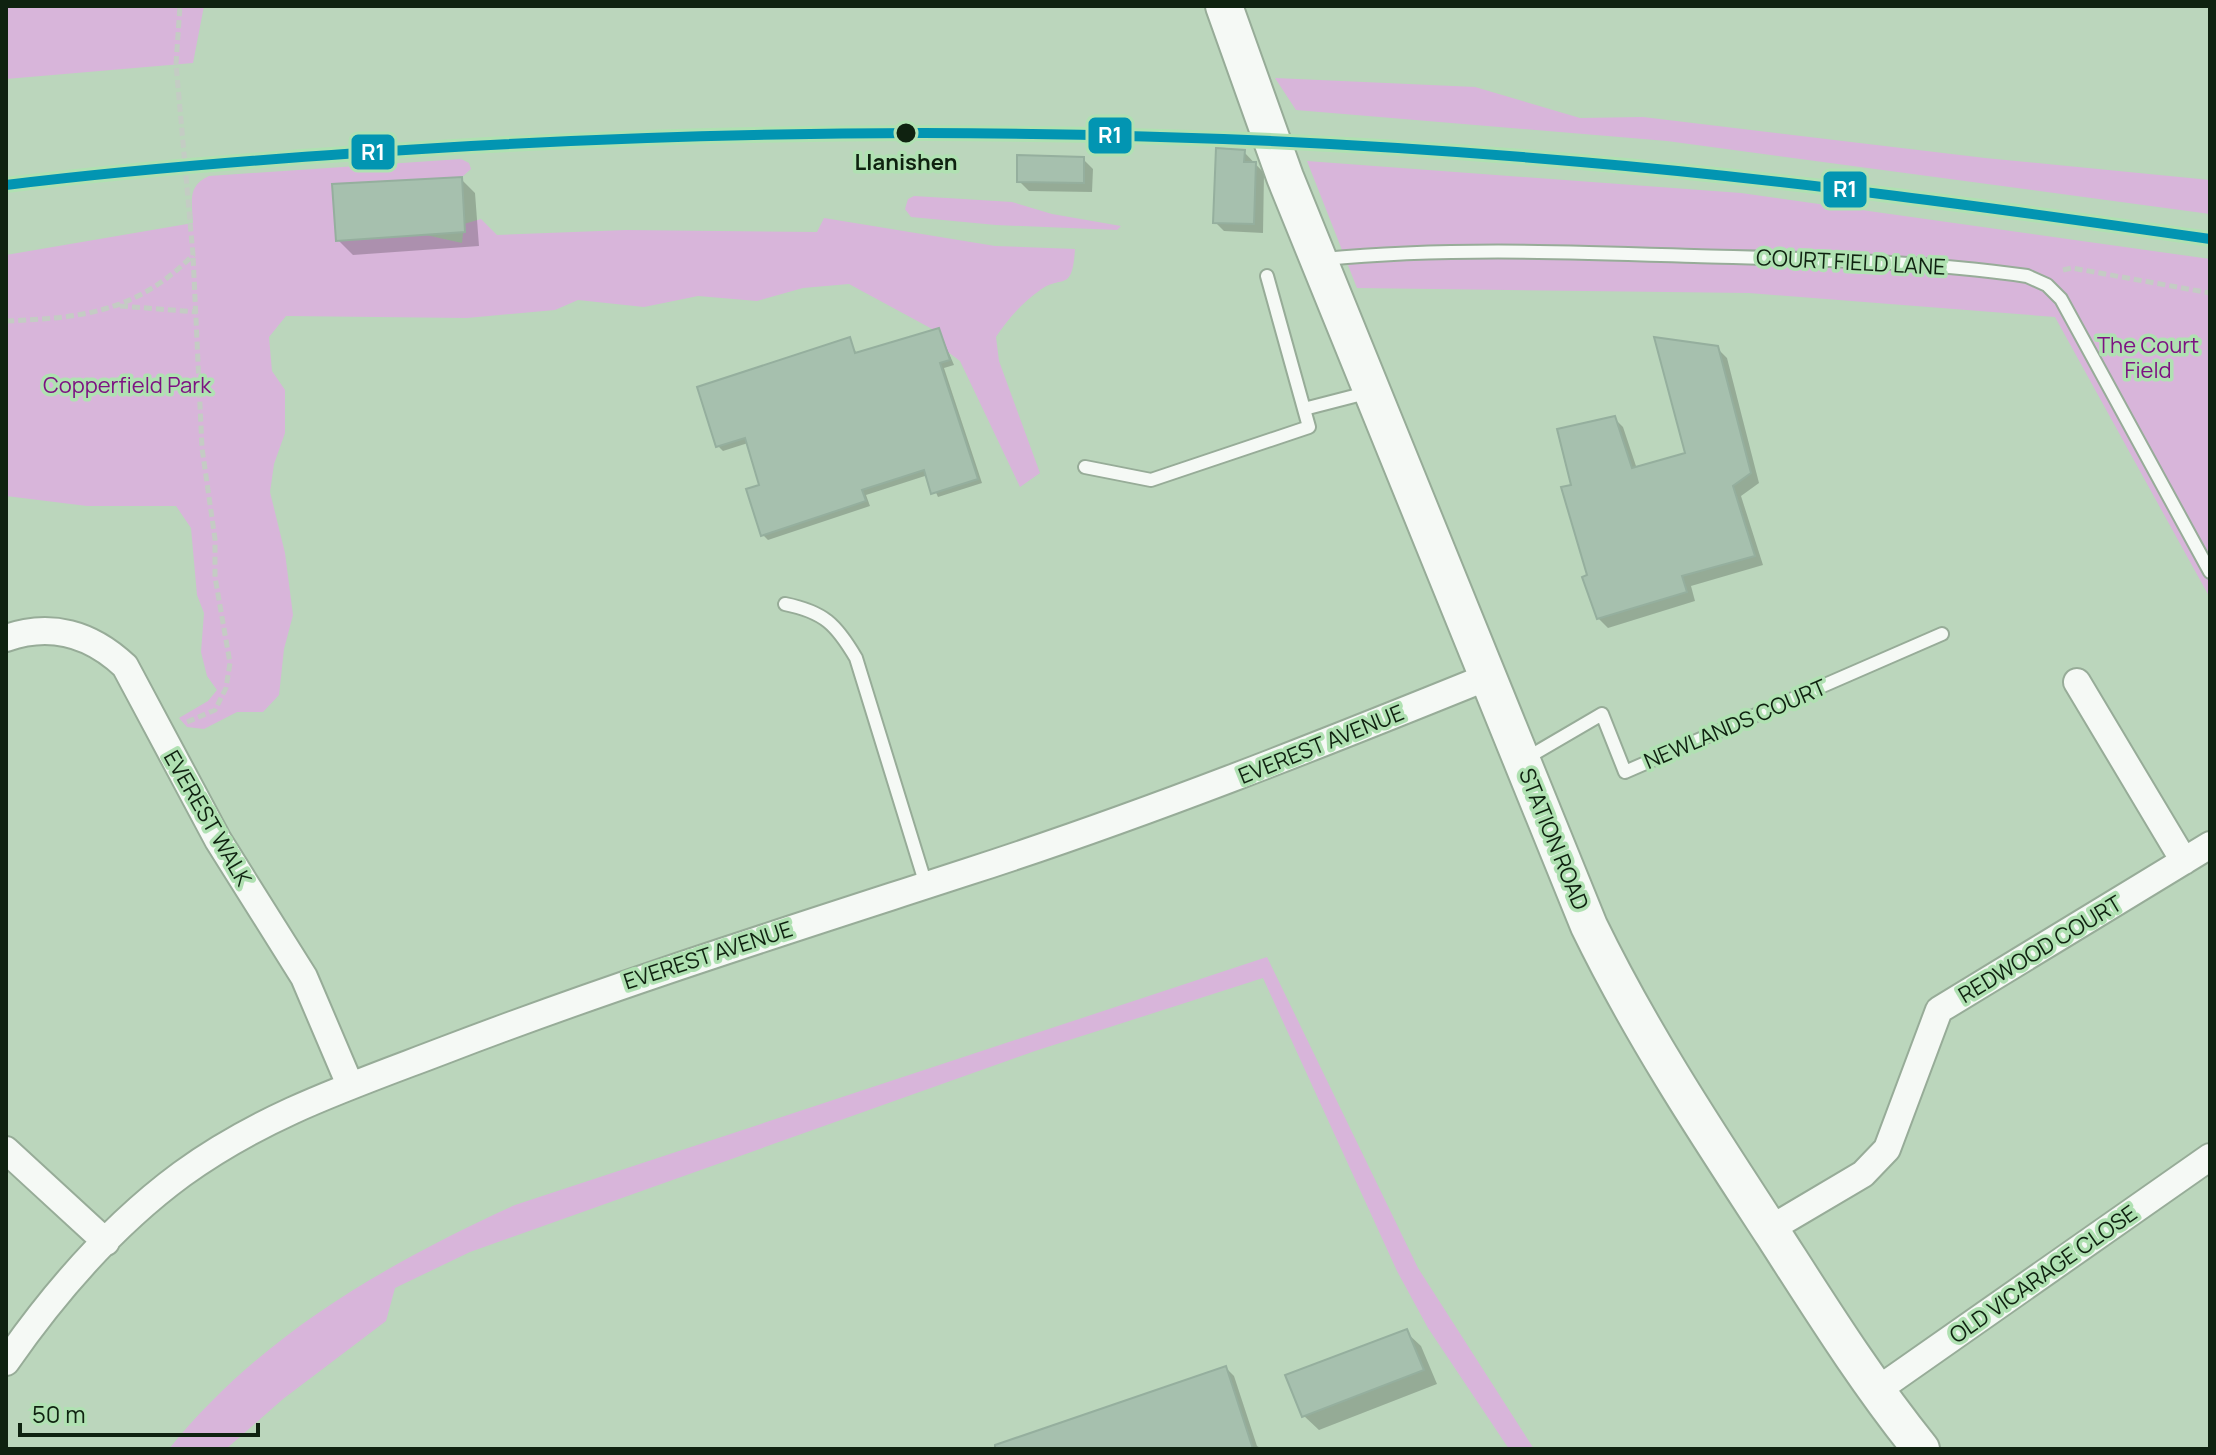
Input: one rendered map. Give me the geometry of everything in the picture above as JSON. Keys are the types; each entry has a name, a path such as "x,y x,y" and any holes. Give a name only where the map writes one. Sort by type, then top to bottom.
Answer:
{"main road":[{"name":"STATION ROAD","path":"1224,6 1285,177 1375,391 1589,926 1623,996 1680,1092 1876,1391 1921,1449"}],"street":[{"name":"EVEREST WALK","path":"6,638 30,631 72,633 108,650 137,683 162,736 230,860 304,977 350,1085"},
{"name":"EVEREST AVENUE","path":"6,1362 65,1286 106,1242 181,1175 240,1136 286,1111 643,976 926,885 1222,784 1490,676"},
{"path":"2077,682 2184,861"},
{"name":"REDWOOD COURT","path":"1770,1229 1863,1174 1887,1149 1939,1010 2210,845"},
{"path":"6,1150 106,1242"},
{"name":"OLD VICARAGE CLOSE","path":"1876,1391 2210,1157"}],"lane":[{"name":"COURT FIELD LANE","path":"1321,260 1412,252 1568,252 1884,261 2027,276 2047,285 2061,299 2210,572"},
{"path":"1085,467 1151,480 1309,427 1267,276"},
{"path":"1304,409 1375,391"},
{"path":"785,604 811,609 839,629 856,658 926,885"},
{"name":"NEWLANDS COURT","path":"1522,761 1602,714 1625,772 1942,634"}],"path":[{"path":"162,736 215,710 226,688 230,663 215,577 215,539 202,448 197,312 176,64 180,6"},
{"path":"6,321 82,316 119,305 159,285 193,255"},
{"path":"2027,276 2072,268 2210,293"},
{"path":"119,305 197,312"}],"green space":[{"path":"6,6 204,6 193,63 6,79"},
{"path":"1275,78 1475,87 1580,118 1643,117 1985,158 2210,180 2210,214 1667,141 1296,110"},
{"name":"Copperfield Park","path":"461,159 469,163 471,169 462,177 332,185 336,240 426,235 462,243 464,224 481,219 497,235 626,230 817,232 824,218 995,246 1075,249 1068,278 1033,295 996,337 999,361 1040,473 1020,487 960,361 944,349 934,330 849,284 803,288 757,301 698,296 644,307 578,300 555,310 467,318 286,316 269,337 272,371 285,390 285,433 274,464 270,492 285,553 293,615 284,649 279,695 263,712 237,712 204,729 187,727 179,718 208,701 217,690 207,676 201,652 204,613 197,595 191,528 176,506 87,506 6,496 6,255 193,223 194,189 209,176"},
{"name":"The Court Field","path":"1307,161 1741,193 2210,259 2210,598 2055,317 1749,293 1357,288"},
{"path":"914,196 1012,202 1052,214 1121,226 1117,230 996,225 911,217 905,209 908,199"},
{"path":"1267,957 1418,1268 1534,1449 1509,1449 1428,1328 1397,1271 1263,978 1035,1051 470,1252 395,1288 386,1321 283,1399 226,1449 169,1449 243,1371 327,1307 419,1252 515,1205"}],"building":[{"path":"1216,148 1245,150 1244,162 1256,162 1254,224 1213,223"},
{"path":"1017,155 1084,157 1084,183 1017,182"},
{"path":"462,177 465,232 336,241 332,184"},
{"path":"939,328 950,360 940,363 978,479 931,494 924,470 862,490 866,501 761,536 746,489 759,485 745,438 716,447 697,387 850,337 855,353"},
{"path":"1654,337 1718,346 1751,473 1733,486 1755,556 1682,576 1687,592 1597,619 1582,577 1587,575 1561,487 1571,485 1557,429 1615,416 1632,468 1685,453"},
{"path":"1407,1329 1424,1370 1302,1417 1285,1375"},
{"path":"1226,1366 1253,1449 995,1449 995,1445"}],"transit line":[{"name":"R1","path":"6,185 296,157 610,139 888,133 1165,137 1442,151 1660,169 1896,196 2210,239"}],"place":[{"name":"Llanishen","path":"906,133"}]}
